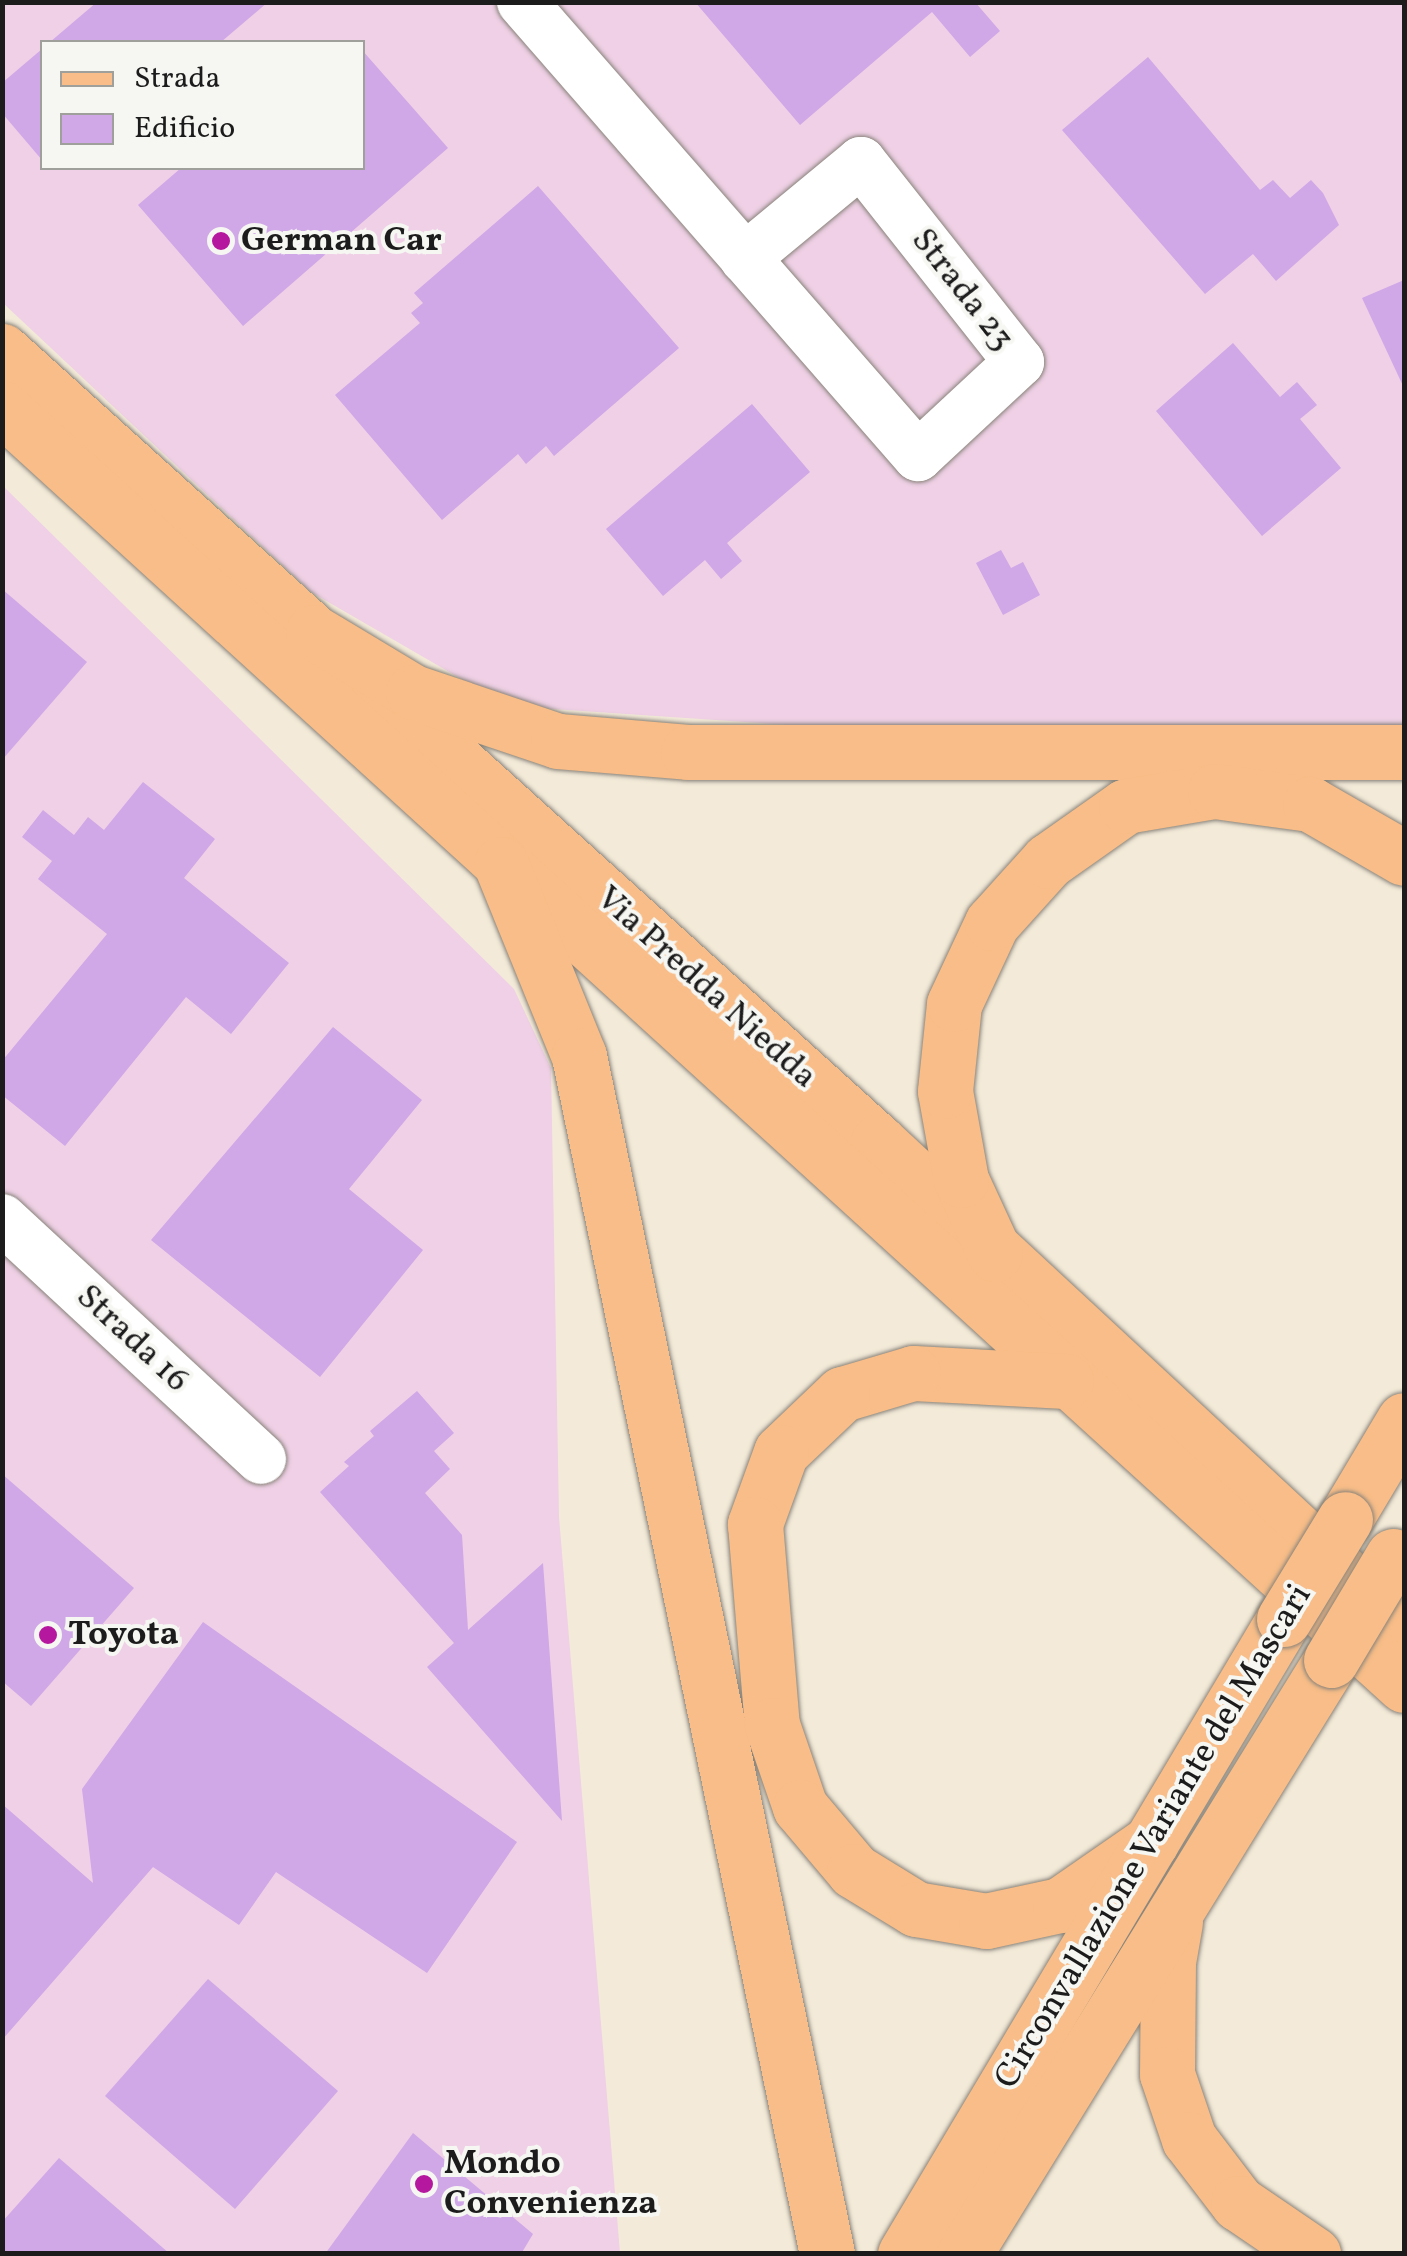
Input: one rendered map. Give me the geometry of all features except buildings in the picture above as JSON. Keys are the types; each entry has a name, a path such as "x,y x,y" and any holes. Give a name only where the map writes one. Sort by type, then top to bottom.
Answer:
{"main road":[{"name":"Via Predda Niedda","path":"2,352 995,1254 1401,1663"},
{"name":"Via Predda Niedda","path":"2,408 1066,1381 1401,1663"},
{"path":"314,632 413,692 558,741 688,752 1404,752"},
{"path":"995,1254 961,1180 945,1091 954,1004 992,923 1048,861 1126,806 1215,791 1310,804 1404,858"},
{"path":"501,864 584,1074 827,2254"},
{"path":"1066,1381 913,1373 842,1394 781,1452 755,1524 772,1725 800,1806 854,1871 916,1908 986,1921 1060,1905 1151,1842"},
{"path":"1372,1472 1404,1406"},
{"name":"Circonvallazione Variante del Mascari","path":"905,2254 1404,1420"},
{"name":"Circonvallazione Variante del Mascari","path":"964,2254 1399,1547"},
{"path":"1178,1903 1168,1962 1167,2074 1189,2140 1238,2202 1313,2254"}],"street":[{"name":"Strada 23","path":"522,2 745,258 918,456 1019,362 861,162 745,258"},
{"name":"Strada 16","path":"2,1219 261,1459"}],"shaded area":[{"path":"2,3 1404,3 1404,738 848,729 508,706 311,592 3,303"},
{"path":"2,485 514,989 551,1068 559,1517 620,2253 3,2253"}],"place":[{"name":"German Car","path":"221,241"},
{"name":"Toyota","path":"48,1635"},
{"name":"Mondo Convenienza","path":"424,2184"}]}
